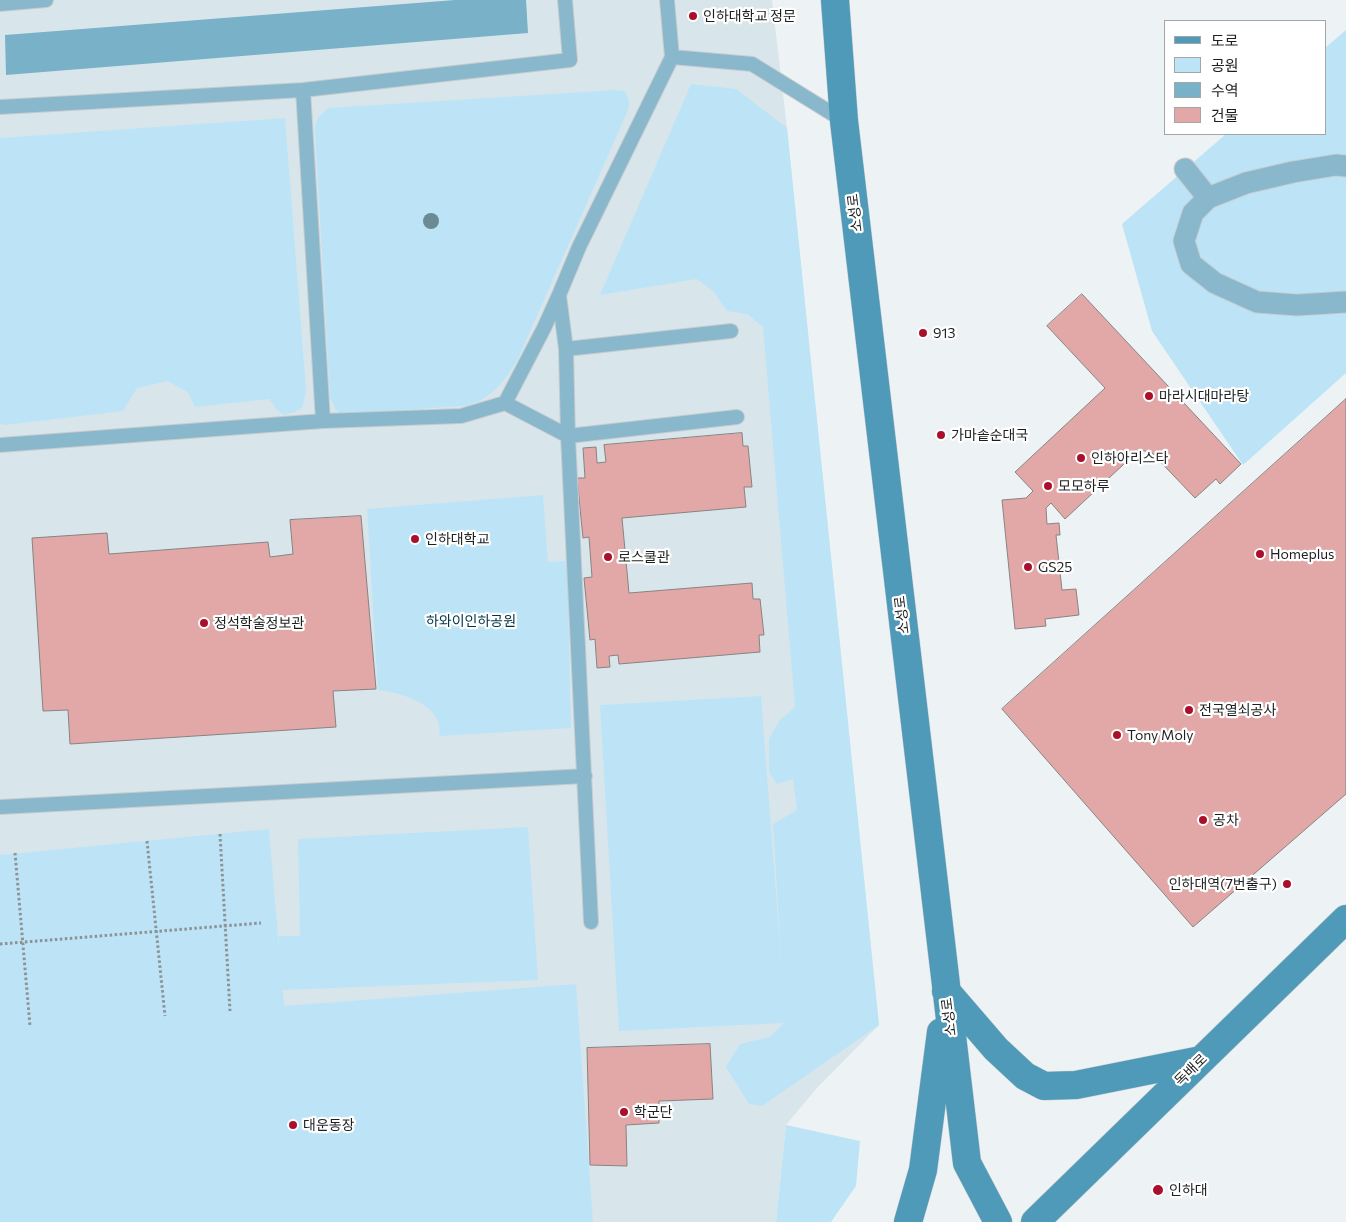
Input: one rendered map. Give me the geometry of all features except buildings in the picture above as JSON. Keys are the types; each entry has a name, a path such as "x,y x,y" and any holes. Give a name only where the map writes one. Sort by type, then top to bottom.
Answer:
{"main road":[{"name":"소성로","path":"835,0 844,121 967,1163 998,1222"},
{"name":"독배로","path":"1035,1222 1346,919"},
{"path":"946,991 996,1049 1025,1076 1044,1086 1076,1085 1201,1060"},
{"path":"908,1222 923,1170 946,991"}],"street":[{"path":"1346,166 1336,165 1293,172 1246,183 1208,198 1193,213 1184,241 1191,264 1216,283 1257,302 1297,305 1346,302"},
{"path":"1185,169 1208,198"}],"lane":[{"path":"0,4 46,0"},
{"path":"0,108 303,90 570,60 565,0"},
{"path":"505,403 544,328 579,248 672,57 667,0"},
{"path":"672,57 752,64 844,121"},
{"path":"303,90 323,421"},
{"path":"559,295 566,349 568,436 591,922"},
{"path":"566,349 731,332"},
{"path":"0,445 323,421 461,416 505,403 568,436 737,417"},
{"path":"0,807 585,776"}],"path":[{"path":"220,834 230,1011"},
{"path":"147,841 165,1016"},
{"path":"15,853 30,1026"},
{"path":"0,944 261,923"}],"shaded area":[{"name":"인하대학교","path":"0,0 772,0 787,128 879,1025 816,1089 786,1125 776,1222 0,1222"}],"green space":[{"path":"1346,30 1346,373 1243,465 1152,331 1122,224 1225,135 1326,135 1326,47"},
{"path":"691,84 736,89 787,128 879,1025 762,1106 749,1104 726,1067 740,1044 770,1037 784,1023 619,1031 600,705 761,696 782,972 773,824 797,810 793,779 777,784 769,772 769,739 779,721 795,707 763,327 747,314 727,311 714,292 697,279 600,295"},
{"path":"624,91 627,95 629,102 628,110 517,361 501,384 481,400 463,406 341,414 336,410 330,398 315,131 320,115 328,108"},
{"path":"285,118 306,390 302,408 284,415 277,410 269,399 195,407 188,392 167,381 137,388 123,411 5,425 0,424 0,138"},
{"name":"하와이인하공원","path":"543,495 548,562 567,561 571,728 440,736 439,724 435,716 422,704 405,696 378,690 367,509"},
{"path":"528,827 538,980 283,990 284,1006 576,984 593,1222 0,1222 0,855 269,829 279,948 279,936 300,936 298,839"},
{"path":"786,1125 860,1141 856,1186 831,1222 776,1222"}],"water":[{"path":"455,0 526,0 528,33 6,75 5,35"}],"place":[{"name":"인하대학교 정문","path":"693,16"},
{"name":"913","path":"923,333"},
{"name":"마라시대마라탕","path":"1149,396"},
{"name":"가마솥순대국","path":"941,435"},
{"name":"인하아리스타","path":"1081,458"},
{"name":"모모하루","path":"1048,486"},
{"name":"인하대학교","path":"415,539"},
{"name":"Homeplus","path":"1260,554"},
{"name":"로스쿨관","path":"608,557"},
{"name":"GS25","path":"1028,567"},
{"name":"정석학술정보관","path":"204,623"},
{"name":"전국열쇠공사","path":"1189,710"},
{"name":"Tony Moly","path":"1117,735"},
{"name":"공차","path":"1203,820"},
{"name":"인하대역(7번출구)","path":"1287,884"},
{"name":"학군단","path":"624,1112"},
{"name":"대운동장","path":"293,1125"},
{"name":"인하대","path":"1158,1190"}]}
